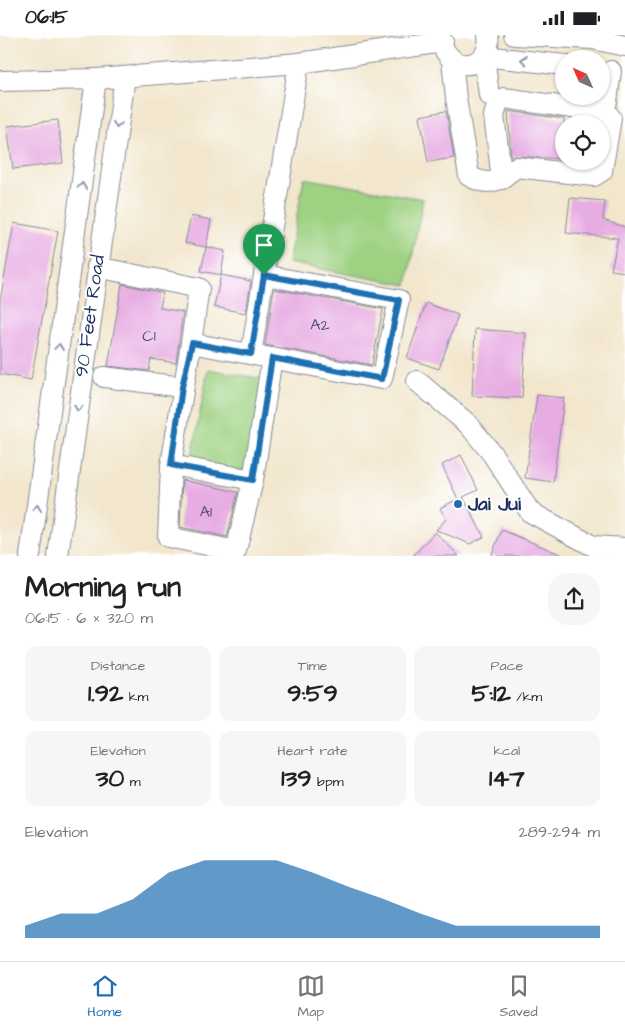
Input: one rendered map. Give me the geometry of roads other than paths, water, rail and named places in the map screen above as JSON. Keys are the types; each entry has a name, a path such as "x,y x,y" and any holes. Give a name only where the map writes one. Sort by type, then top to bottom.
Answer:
{"street":[{"path":"0,81 96,79 299,63 444,39 444,49 452,60 459,64 470,65 480,61 484,56 490,43 488,35"},
{"path":"514,35 593,39 625,46"},
{"path":"484,56 555,64"},
{"path":"484,56 489,95"},
{"path":"452,60 468,176 482,183 502,179 516,167 594,176 602,171 611,118 607,113 504,98 498,101 494,116 502,179"},
{"path":"251,354 299,63"},
{"path":"611,102 615,71"},
{"name":"90 Feet Road","path":"58,556 103,223 125,77"},
{"name":"90 Feet Road","path":"30,556 96,79"},
{"path":"77,219 103,223"},
{"path":"97,267 199,288 192,343 182,387 171,465 168,537 236,551 253,480 272,358"},
{"path":"192,343 382,379 399,300 264,275"},
{"path":"104,377 182,387"},
{"path":"417,381 468,425 493,455 530,512 592,551 625,549"},
{"path":"171,465 253,480"}],"place":[{"name":"Jai Jui","path":"458,504"}]}
